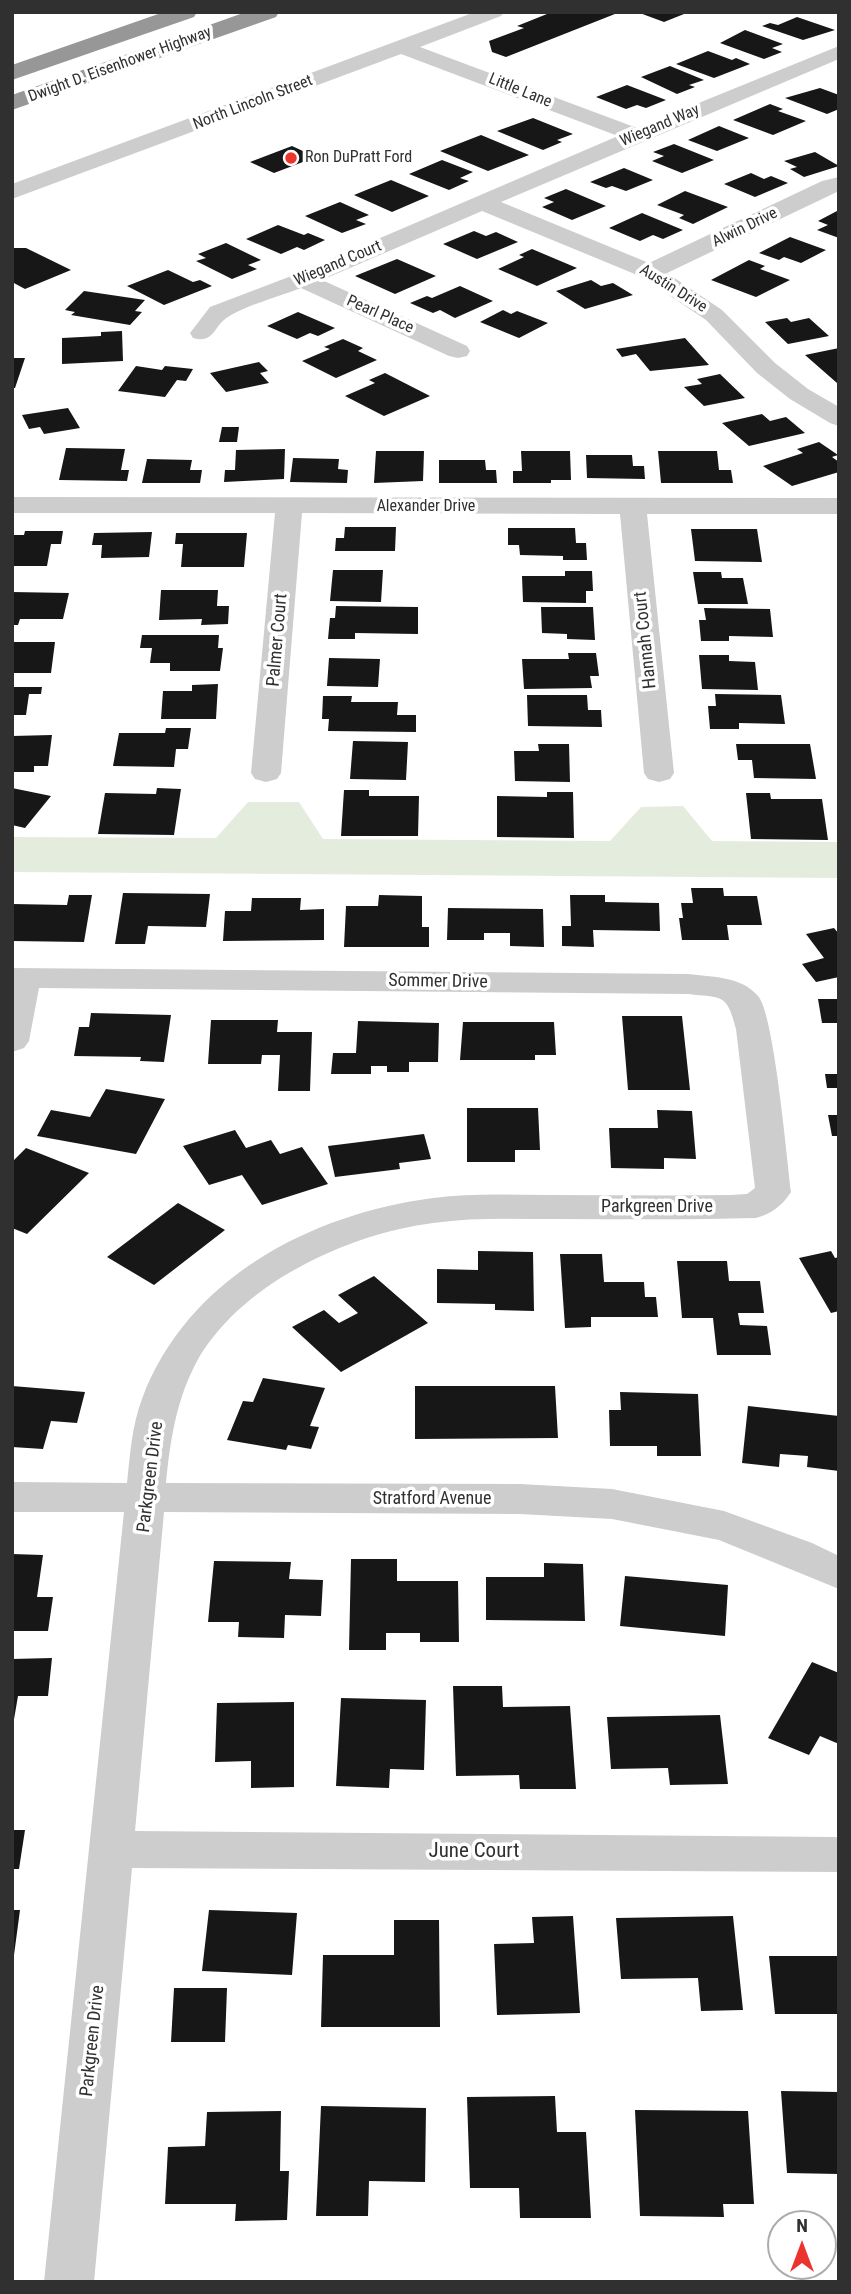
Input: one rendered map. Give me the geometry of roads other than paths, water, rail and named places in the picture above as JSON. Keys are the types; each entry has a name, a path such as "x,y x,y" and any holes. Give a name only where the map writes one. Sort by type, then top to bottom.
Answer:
{"highway":[{"name":"Dwight D. Eisenhower Highway","path":"12,73 186,12"},
{"name":"Dwight D. Eisenhower Highway","path":"12,103 268,12"}],"street":[{"name":"North Lincoln Street","path":"12,192 494,12"},
{"name":"Little Lane","path":"402,47 637,136"},
{"name":"Wiegand Way","path":"481,202 839,52"},
{"name":"Alwin Drive","path":"650,272 839,184"},
{"name":"Austin Drive","path":"481,202 650,272 714,315 766,368 799,394 839,418"},
{"name":"Wiegand Court","path":"202,333 218,312 302,280 481,202"},
{"name":"Pearl Place","path":"302,280 458,351"},
{"name":"Alexander Drive","path":"12,505 839,506"},
{"name":"Palmer Court","path":"266,773 289,507"},
{"name":"Hannah Court","path":"633,507 659,773"},
{"path":"12,1041 18,978"},
{"name":"Sommer Drive","path":"18,978 688,984 728,989 746,1002 753,1029 762,1114"},
{"name":"Parkgreen Drive","path":"69,2282 149,1459 162,1397 188,1344 222,1304 273,1265 342,1234 417,1213 506,1207 756,1206 773,1192 762,1114"},
{"name":"Stratford Avenue","path":"12,1497 520,1499 612,1504 724,1526 798,1554 839,1574"},
{"name":"June Court","path":"112,1849 835,1855"}],"place":[{"name":"Ron DuPratt Ford","path":"291,158"}]}
